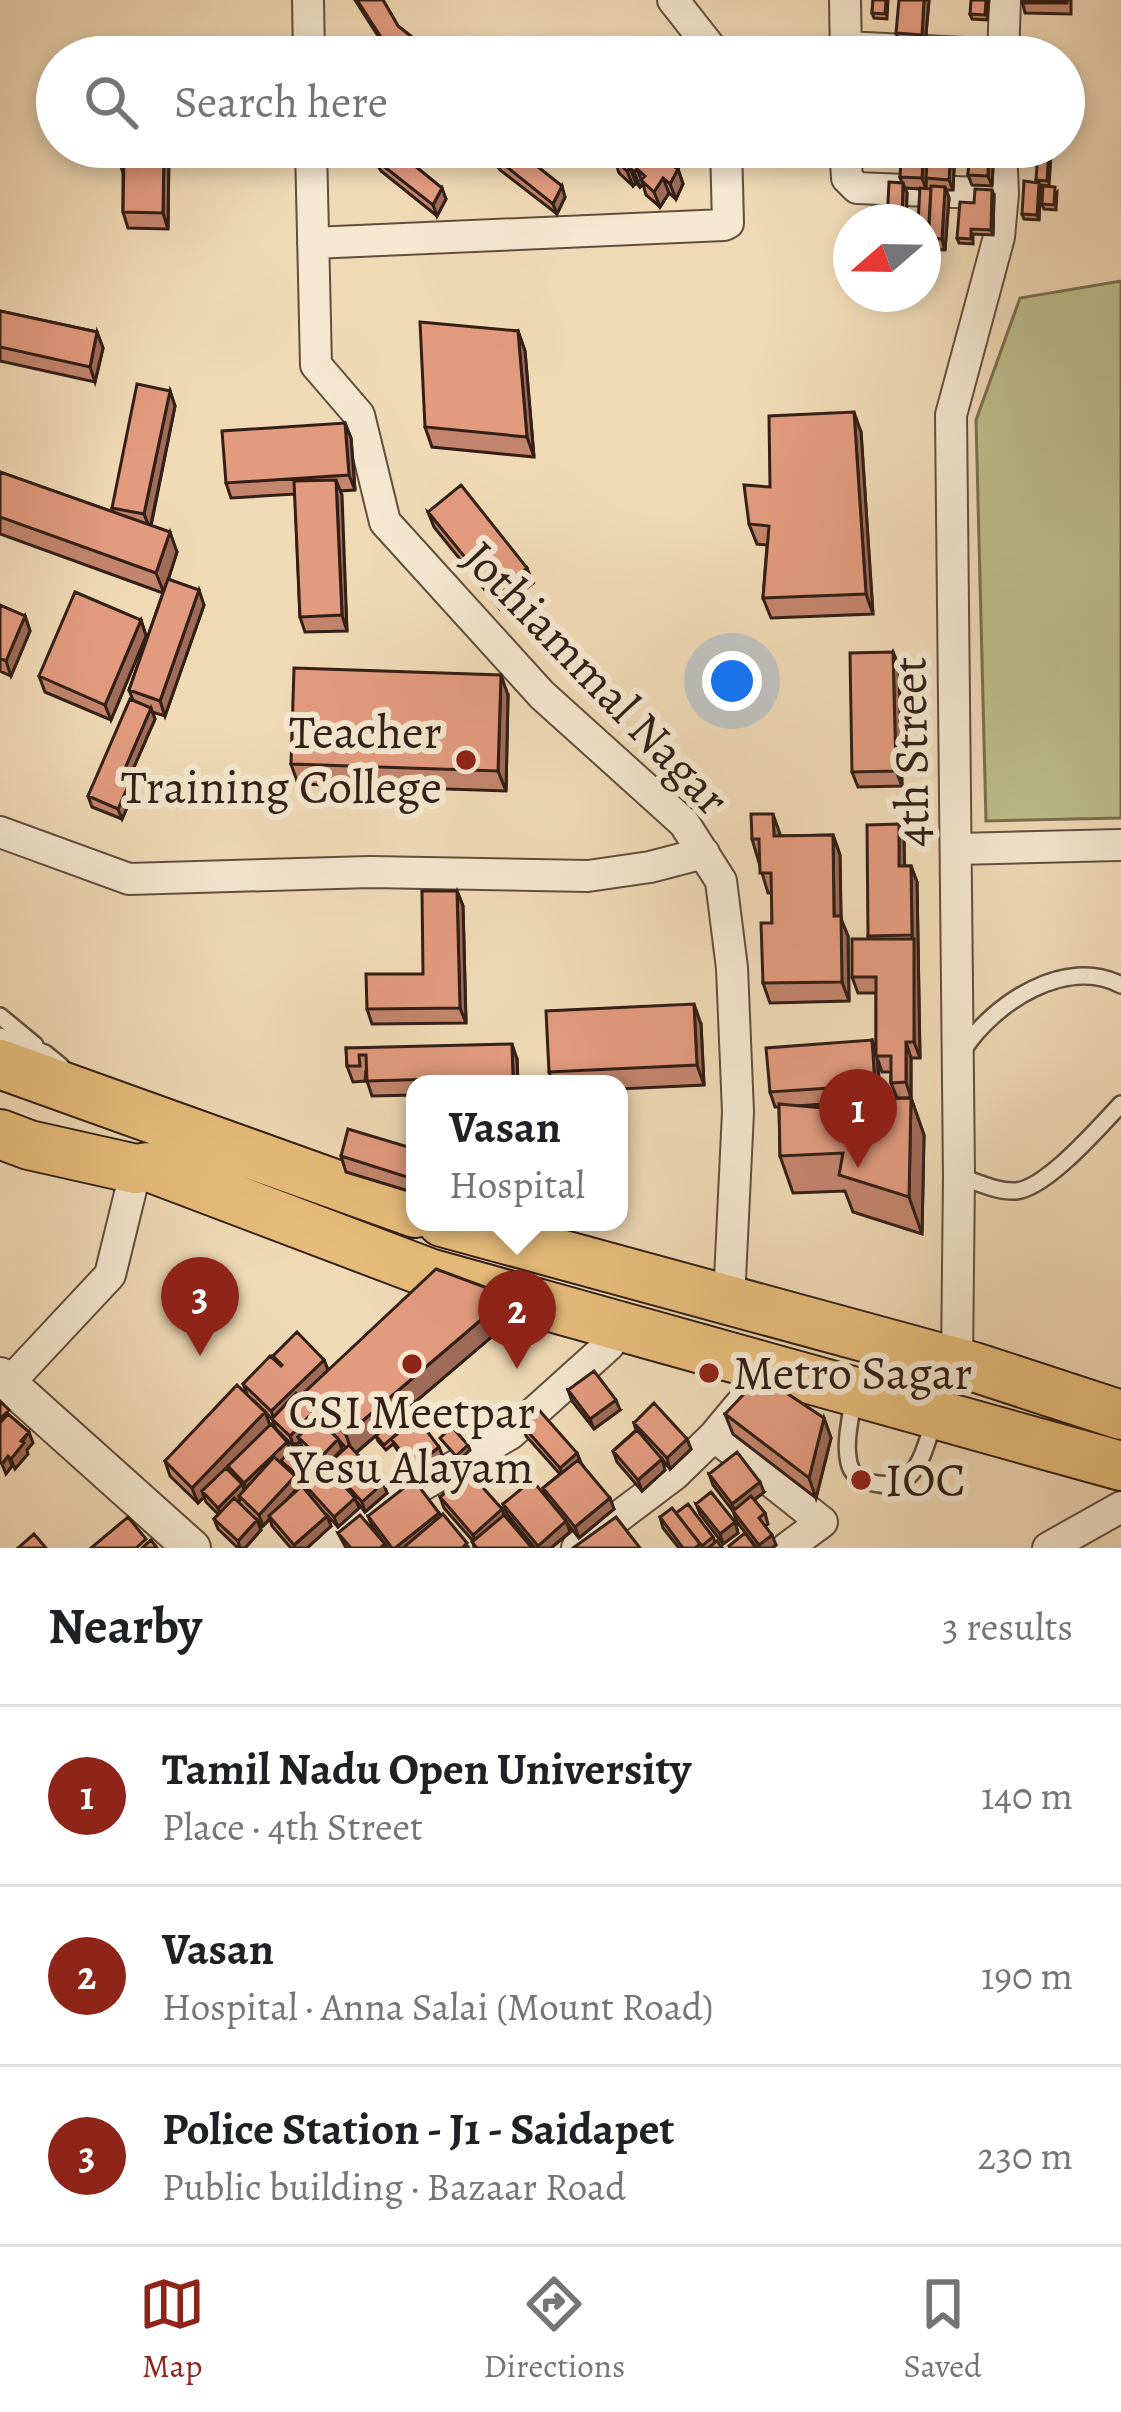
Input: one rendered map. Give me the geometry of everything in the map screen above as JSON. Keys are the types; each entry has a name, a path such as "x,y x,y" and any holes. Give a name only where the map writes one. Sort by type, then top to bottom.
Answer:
{"main road":[{"path":"23,1058 112,1106 406,1210"},
{"path":"0,1134 136,1169 149,1167 429,1274 1121,1466"},
{"path":"475,1231 957,1362 1121,1415"}],"street":[{"path":"308,0 309,36"},
{"path":"673,0 701,36"},
{"path":"845,0 846,36"},
{"path":"1004,36 1005,0"},
{"name":"Jothiammal Nagar","path":"311,168 316,365 359,415 385,522 542,695 684,824 721,881 732,968 738,1112 729,1300"},
{"path":"313,243 724,225 729,210 728,168"},
{"path":"845,168 851,185 865,189 1003,194"},
{"name":"4th Street","path":"957,1362 951,415 996,251 1002,168"},
{"path":"0,832 128,879 370,872 588,876 704,853"},
{"path":"957,849 1119,845"},
{"path":"136,1169 110,1275 4,1380 192,1548"},
{"path":"315,1548 510,1434 609,1345"},
{"path":"577,1548 674,1475 769,1370"},
{"path":"714,1436 822,1522 787,1548"},
{"path":"1048,1548 1121,1507"}],"lane":[{"path":"958,1057 1001,1007 1055,980 1095,975 1121,986"},
{"path":"0,1016 23,1058"},
{"path":"0,1036 23,1058"},
{"path":"959,1176 994,1189 1021,1191 1068,1161 1121,1104"},
{"path":"854,1393 848,1460 852,1472 873,1483 894,1484 914,1472 936,1415"}],"green space":[{"path":"1121,281 1121,818 986,821 976,420 1020,298"}],"building":[{"path":"357,0 383,0 398,26 411,36 380,36"},
{"path":"873,0 886,0 885,14 872,13"},
{"path":"899,0 924,0 922,35 896,33"},
{"path":"971,0 986,0 985,15 970,14"},
{"path":"1067,0 1067,3 1022,3"},
{"path":"124,168 164,168 163,213 123,212"},
{"path":"386,168 418,168 442,188 433,205"},
{"path":"508,168 539,168 562,186 553,204"},
{"path":"630,168 678,169 670,184 663,178 654,192 641,180 645,176 637,169"},
{"path":"901,168 923,168 922,178 900,177"},
{"path":"927,168 950,168 949,180 926,178"},
{"path":"968,168 988,168 988,176 968,175"},
{"path":"1037,168 1048,168 1047,181 1036,180"},
{"path":"1024,181 1039,183 1037,215 1022,214"},
{"path":"889,182 903,183 902,204 888,204"},
{"path":"931,186 945,187 942,239 941,204 930,204"},
{"path":"1043,186 1055,187 1054,205 1042,204"},
{"path":"920,188 931,189 930,204 919,204"},
{"path":"975,189 992,190 991,230 971,229 971,239 957,238 960,202 974,203"},
{"path":"0,311 97,332 90,367 0,347"},
{"path":"420,322 518,331 527,437 425,427"},
{"path":"137,384 170,391 144,514 112,508"},
{"path":"854,412 866,594 763,598 769,526 749,524 744,485 770,487 769,416"},
{"path":"345,423 349,475 226,483 222,431"},
{"path":"0,472 170,532 156,573 0,517"},
{"path":"336,480 342,615 300,617 294,481"},
{"path":"461,485 527,568 495,594 428,512"},
{"path":"168,579 199,590 160,701 129,690"},
{"path":"75,592 141,620 105,705 39,676"},
{"path":"0,605 25,616 6,661 0,658"},
{"path":"893,652 896,771 852,772 850,653"},
{"path":"294,668 501,675 498,771 291,764"},
{"path":"130,699 151,708 123,773 132,777 118,809 88,796"},
{"path":"751,814 773,814 774,836 833,835 834,916 841,916 842,982 763,983 761,923 772,923 771,873 760,873 759,839 752,839"},
{"path":"899,824 899,866 911,866 912,935 868,936 867,825"},
{"path":"422,891 457,891 460,1008 367,1009 366,974 423,974"},
{"path":"852,939 914,939 914,1042 906,1042 906,1082 891,1083 891,1056 876,1056 876,977 852,977"},
{"path":"694,1004 697,1065 549,1072 546,1011"},
{"path":"872,1040 875,1085 770,1092 766,1048"},
{"path":"512,1044 513,1075 406,1075 406,1080 367,1081 366,1055 359,1055 360,1066 347,1066 346,1048"},
{"path":"911,1098 909,1197 839,1175 843,1153 780,1156 779,1104 822,1108 825,1101 872,1106 872,1099"},
{"path":"348,1129 406,1146 406,1177 341,1156"},
{"name":"CSI Meetpar Yesu Alayam","path":"436,1269 509,1296 346,1435 306,1391"},
{"path":"297,1332 324,1360 271,1411 243,1384 270,1356 281,1366 273,1356"},
{"path":"594,1371 616,1400 590,1419 568,1390"},
{"path":"761,1376 824,1418 809,1478 725,1414"},
{"path":"237,1385 265,1412 192,1488 165,1461"},
{"path":"296,1393 315,1410 290,1436 272,1419"},
{"path":"654,1403 687,1439 667,1458 634,1423"},
{"path":"407,1407 416,1417 384,1445 376,1436"},
{"path":"539,1410 577,1453 560,1468 522,1425"},
{"path":"8,1414 29,1432 11,1459 8,1456 2,1464 0,1423"},
{"path":"317,1418 338,1439 320,1458 298,1437"},
{"path":"417,1418 439,1447 414,1467 391,1439"},
{"path":"271,1424 287,1442 244,1483 228,1466"},
{"path":"452,1427 468,1445 456,1456 440,1438"},
{"path":"637,1430 662,1459 638,1480 613,1451"},
{"path":"295,1444 318,1464 303,1480 281,1461"},
{"path":"349,1445 383,1483 362,1502 328,1464"},
{"path":"737,1452 760,1482 732,1504 709,1474"},
{"path":"274,1457 295,1476 259,1515 239,1496"},
{"path":"578,1460 610,1498 575,1527 543,1488"},
{"path":"325,1465 355,1498 334,1517 304,1484"},
{"path":"226,1468 242,1484 218,1508 202,1491"},
{"path":"469,1472 502,1509 473,1535 440,1497"},
{"path":"414,1480 439,1513 392,1548 368,1516"},
{"path":"532,1480 566,1521 538,1546 503,1504"},
{"path":"302,1486 327,1516 294,1545 269,1516"},
{"path":"711,1492 735,1522 720,1534 696,1504"},
{"path":"751,1496 765,1513 759,1518 772,1535 759,1545 733,1511"},
{"path":"234,1498 257,1520 238,1541 214,1519"},
{"path":"688,1504 713,1537 702,1546 676,1513"},
{"path":"672,1508 700,1544 695,1548 683,1548 660,1517"},
{"path":"443,1514 467,1543 462,1548 403,1548"},
{"path":"360,1515 385,1544 380,1548 351,1548 338,1533"},
{"path":"504,1515 532,1548 477,1548 472,1542"},
{"path":"128,1517 146,1539 136,1548 91,1548"},
{"path":"616,1517 640,1548 573,1548"},
{"path":"745,1533 756,1548 730,1548 729,1546"},
{"path":"34,1534 46,1548 18,1548"}],"place":[{"name":"Teacher Training College","path":"466,760"},
{"name":"Tamil Nadu Open University","path":"858,1168"},
{"name":"Police Station - J1 - Saidapet","path":"200,1356"},
{"name":"CSI Meetpar Yesu Alayam","path":"412,1364"},
{"name":"Vasan","path":"517,1369"},
{"name":"Metro Sagar","path":"709,1373"},
{"name":"IOC","path":"861,1480"}]}
